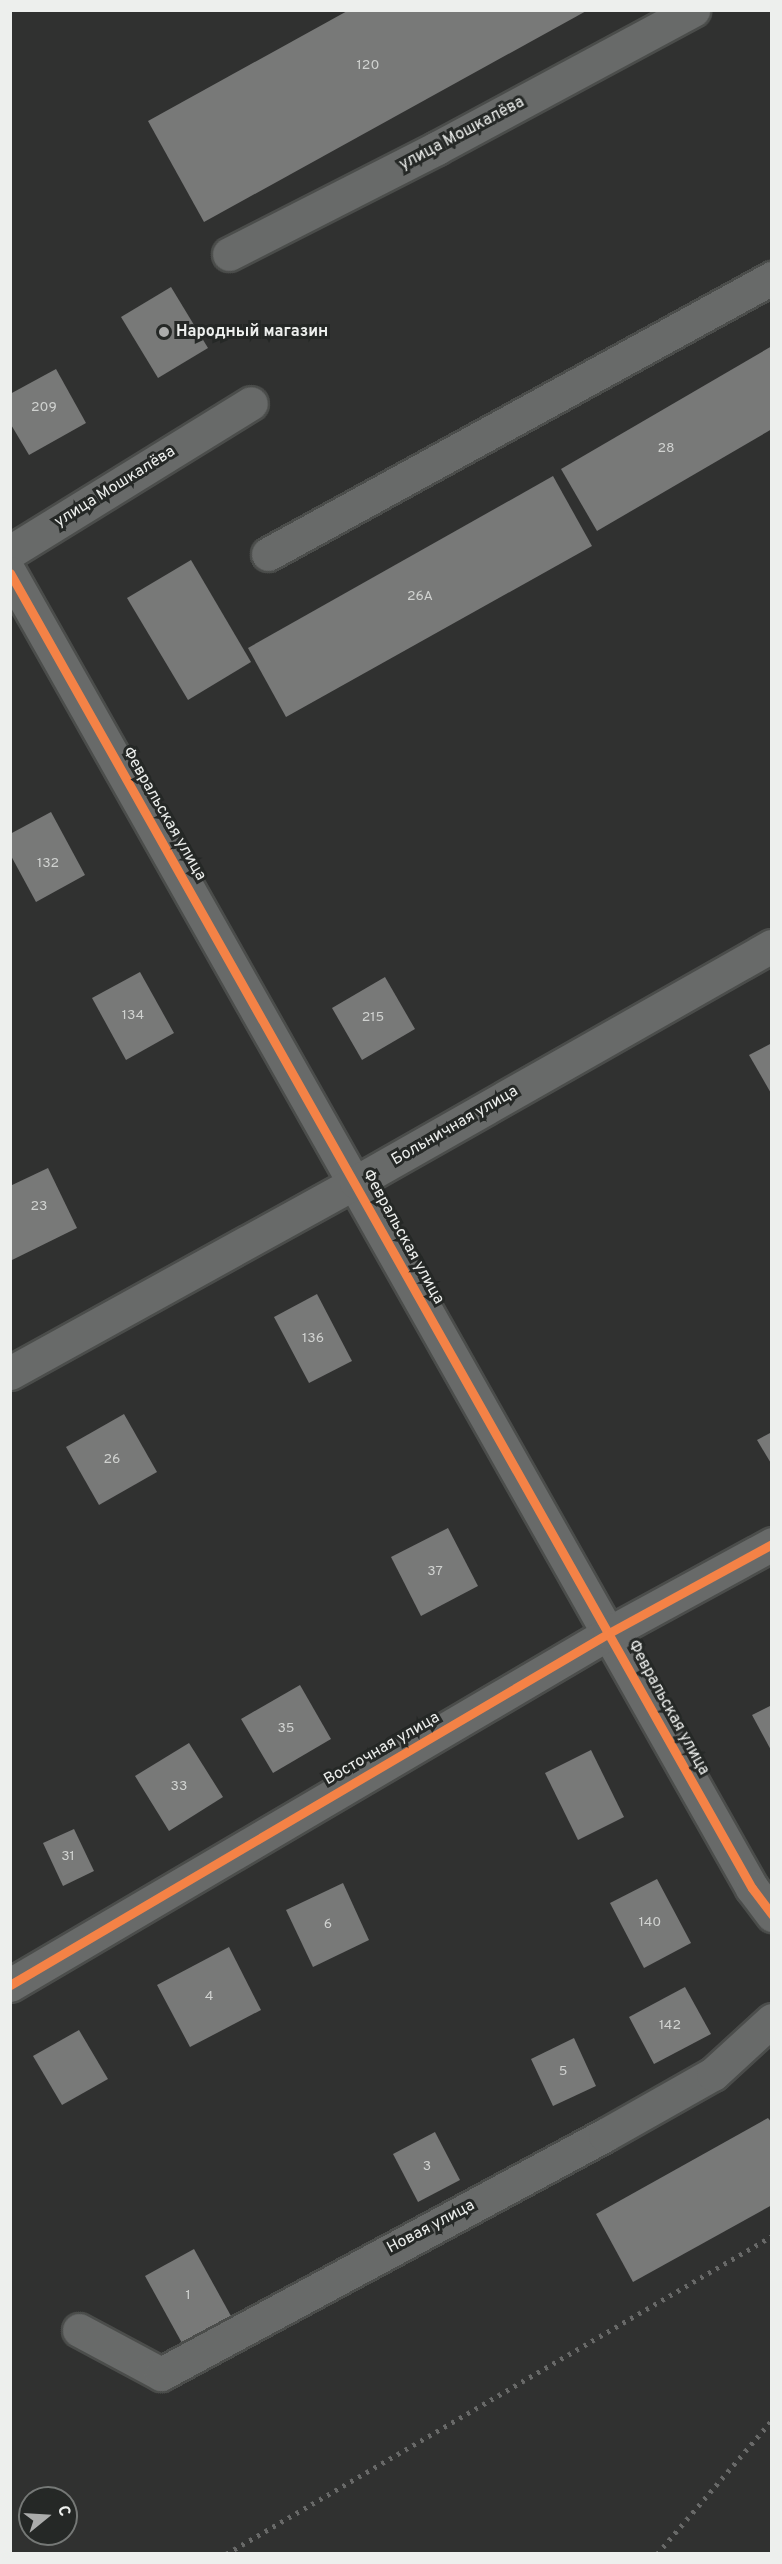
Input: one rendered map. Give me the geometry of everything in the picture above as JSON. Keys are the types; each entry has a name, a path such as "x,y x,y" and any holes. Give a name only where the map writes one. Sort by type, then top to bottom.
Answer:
{"street":[{"name":"улица Мошкалёва","path":"229,254 447,143 693,10"},
{"path":"268,554 771,278"},
{"name":"улица Мошкалёва","path":"10,552 251,403"},
{"name":"Февральская улица","path":"10,573 356,1182 752,1888 771,1915"},
{"name":"Больничная улица","path":"10,1373 356,1182 771,946"},
{"name":"Восточная улица","path":"10,1985 609,1633 771,1544"},
{"name":"Новая улица","path":"79,2330 161,2374 713,2074 771,2020"}],"building":[{"path":"349,10 588,10 204,222 148,121"},
{"name":"Народный магазин","path":"171,287 208,348 158,378 121,317"},
{"path":"772,346 772,429 597,531 561,469"},
{"path":"56,369 86,423 29,455 10,423 10,394"},
{"path":"553,476 592,546 286,717 248,648"},
{"path":"191,560 251,662 188,700 127,598"},
{"path":"51,812 85,875 36,902 10,854 10,834"},
{"path":"140,972 174,1033 126,1060 92,998"},
{"path":"385,977 415,1029 362,1060 332,1008"},
{"path":"772,1043 772,1095 749,1055"},
{"path":"48,1168 77,1228 10,1261 10,1186"},
{"path":"317,1294 352,1361 309,1383 274,1317"},
{"path":"124,1414 157,1472 99,1505 66,1447"},
{"path":"772,1432 772,1465 757,1440"},
{"path":"448,1528 478,1586 421,1616 391,1557"},
{"path":"300,1685 331,1739 273,1773 241,1719"},
{"path":"772,1705 772,1752 752,1715"},
{"path":"189,1743 223,1797 169,1831 135,1776"},
{"path":"591,1750 624,1817 578,1840 545,1773"},
{"path":"74,1829 94,1871 63,1886 43,1843"},
{"path":"657,1879 691,1943 644,1968 610,1903"},
{"path":"343,1883 369,1940 313,1967 286,1910"},
{"path":"229,1947 261,2010 190,2047 157,1985"},
{"path":"685,1987 711,2034 654,2064 629,2017"},
{"path":"79,2030 108,2079 62,2105 33,2056"},
{"path":"574,2038 596,2086 553,2106 531,2059"},
{"path":"768,2118 772,2123 772,2205 633,2282 596,2214"},
{"path":"435,2132 460,2180 418,2202 393,2154"},
{"path":"194,2249 231,2316 182,2343 145,2276"}],"railway":[{"path":"226,2554 772,2236"},
{"path":"657,2554 772,2420"}],"cycle path":[{"path":"10,573 752,1888 772,1915"},
{"path":"10,1985 609,1633 772,1544"}],"place":[{"name":"Народный магазин","path":"164,332"}]}
